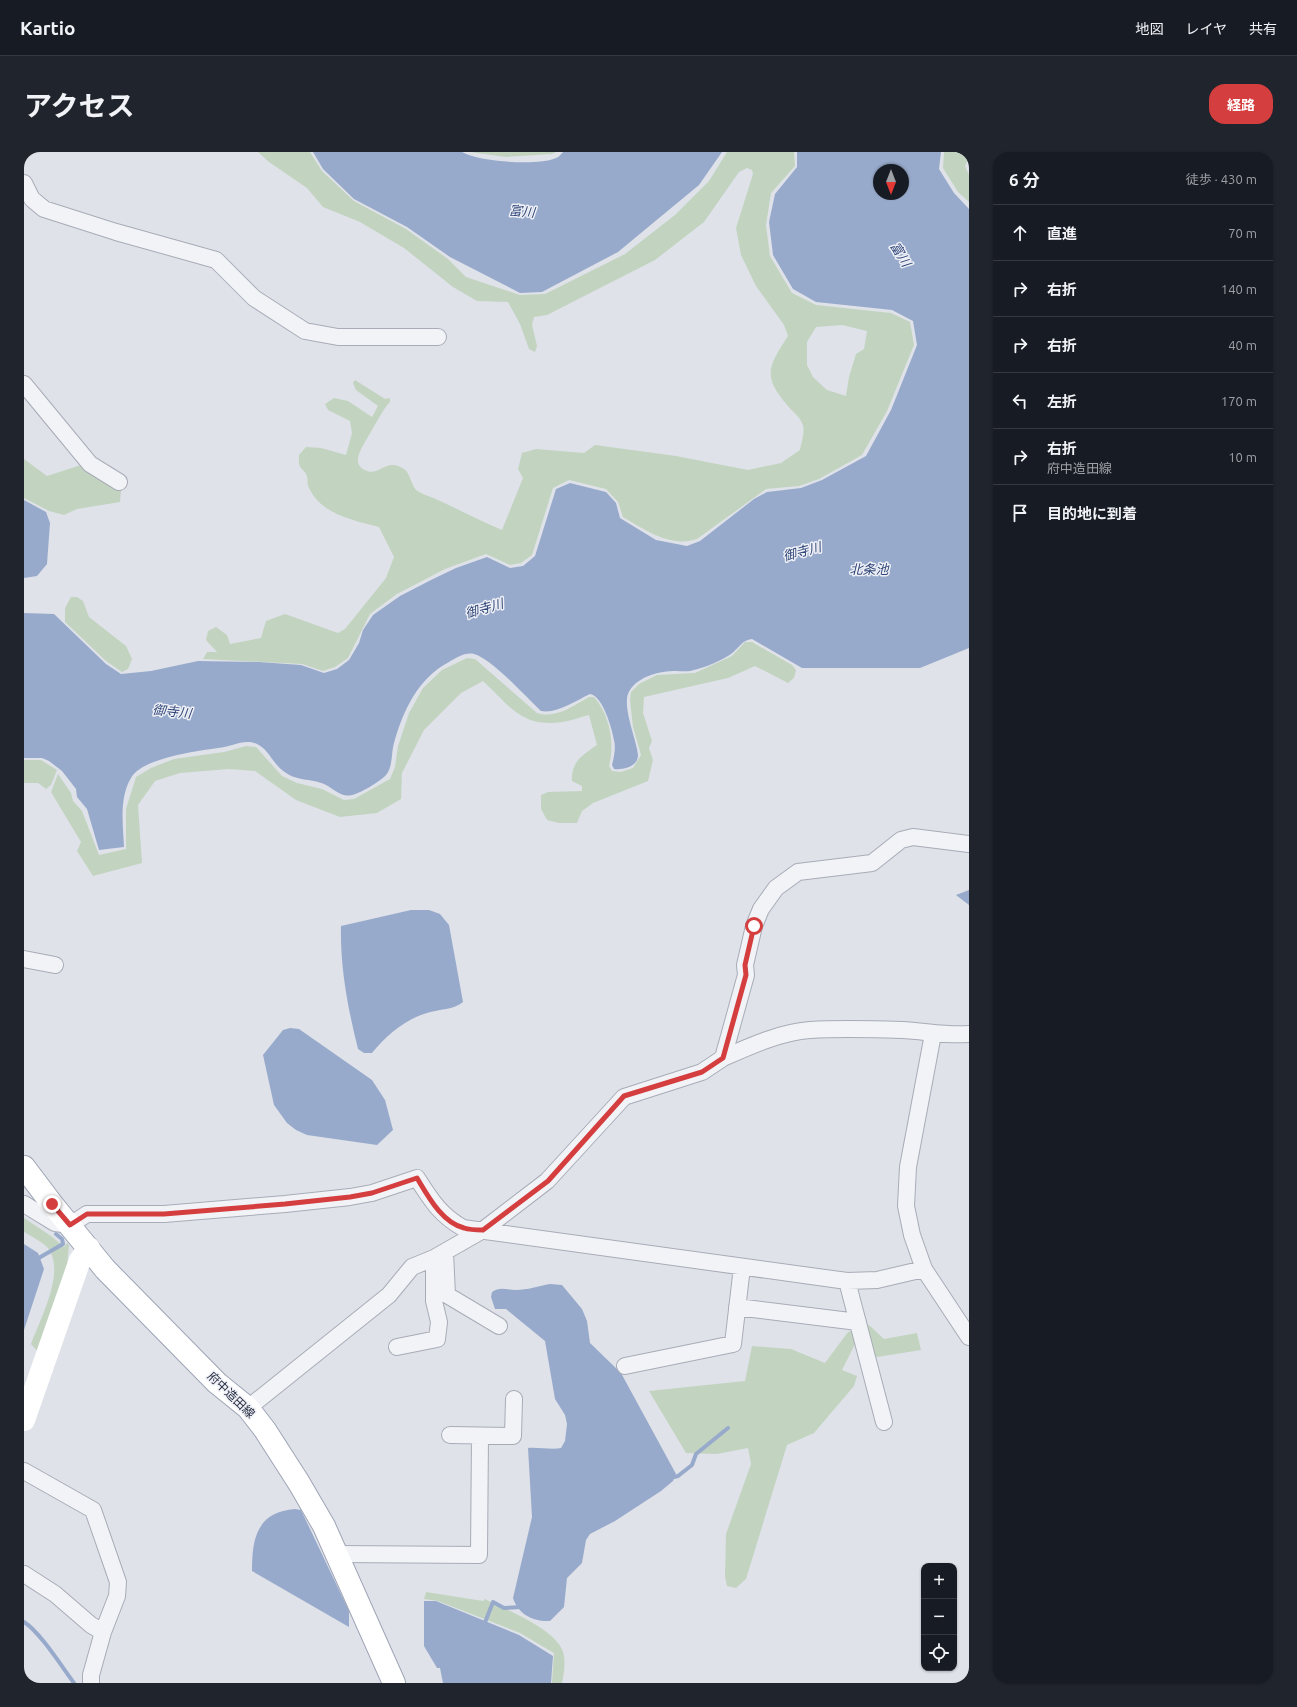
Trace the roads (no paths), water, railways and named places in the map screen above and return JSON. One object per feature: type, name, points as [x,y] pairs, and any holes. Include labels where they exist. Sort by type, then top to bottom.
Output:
[{"type":"main road","name":"府中造田線","points":[[24,1167],[106,1268],[218,1383],[248,1408],[265,1430],[299,1483],[324,1526],[394,1683]]},
{"type":"main road","points":[[24,1420],[80,1260],[89,1248]]},
{"type":"street","points":[[24,183],[32,199],[44,208],[116,232],[216,260],[254,298],[305,331],[338,337],[438,337]]},
{"type":"street","points":[[24,384],[90,464],[119,482]]},
{"type":"street","points":[[723,1058],[746,975],[745,965],[754,926],[761,909],[776,888],[798,872],[872,863],[901,840],[913,837],[969,844]]},
{"type":"street","points":[[24,959],[55,965]]},
{"type":"street","points":[[248,1408],[389,1294],[412,1267],[439,1255],[483,1230],[548,1181],[624,1096],[702,1072],[723,1058],[746,1048],[785,1035],[809,1030],[904,1030],[933,1034],[969,1034]]},
{"type":"street","points":[[933,1034],[908,1167],[906,1206],[912,1235],[924,1270],[969,1337]]},
{"type":"street","points":[[24,1204],[55,1224],[70,1225],[87,1214],[164,1214],[350,1197],[372,1193],[417,1178],[430,1200],[447,1219],[463,1228],[847,1281],[877,1280],[924,1270]]},
{"type":"street","points":[[439,1255],[447,1295],[499,1326]]},
{"type":"street","points":[[398,1348],[437,1339],[439,1322],[434,1301],[439,1255]]},
{"type":"street","points":[[625,1366],[733,1344],[742,1267]]},
{"type":"street","points":[[847,1281],[884,1422]]},
{"type":"street","points":[[737,1307],[858,1322]]},
{"type":"street","points":[[450,1434],[513,1436],[514,1399]]},
{"type":"street","points":[[337,1554],[479,1554],[480,1436]]},
{"type":"street","points":[[24,1471],[93,1510],[118,1582],[117,1596],[103,1632],[91,1675],[91,1683]]},
{"type":"street","points":[[24,1574],[55,1594],[91,1625],[103,1632]]},
{"type":"water","name":"富川","points":[[313,152],[462,152],[481,158],[494,160],[509,162],[536,162],[557,158],[563,152],[722,152],[699,185],[618,252],[542,292],[520,293],[450,257],[407,227],[354,199],[323,169]]},
{"type":"water","name":"北条池","points":[[797,152],[941,152],[939,169],[954,193],[969,209],[969,648],[920,668],[802,668],[752,639],[749,640],[743,643],[727,657],[699,669],[657,673],[644,678],[634,685],[627,696],[627,704],[638,755],[636,762],[633,765],[618,769],[614,769],[612,765],[615,746],[609,721],[603,707],[595,696],[590,694],[560,709],[553,711],[541,711],[509,679],[490,663],[474,654],[464,655],[438,669],[420,686],[413,696],[402,719],[394,743],[391,764],[388,772],[380,781],[365,790],[348,796],[319,782],[298,778],[287,774],[261,746],[252,742],[243,742],[197,751],[146,765],[137,771],[127,786],[123,803],[124,847],[99,850],[87,809],[77,797],[76,789],[62,771],[49,761],[42,758],[24,758],[24,613],[54,614],[106,664],[121,674],[151,671],[198,661],[259,662],[301,665],[324,673],[337,669],[349,660],[359,643],[363,630],[373,615],[400,596],[456,568],[487,557],[510,568],[523,566],[535,556],[556,489],[570,483],[606,492],[616,503],[620,518],[656,540],[687,546],[700,541],[754,499],[767,492],[801,488],[822,480],[866,456],[891,410],[917,345],[913,321],[892,310],[816,302],[793,289],[773,255],[769,222],[775,194],[797,167]]},
{"type":"water","points":[[24,500],[46,512],[50,523],[47,564],[37,576],[24,578]]},
{"type":"water","points":[[969,890],[969,905],[956,895]]},
{"type":"water","points":[[411,910],[429,910],[440,914],[449,925],[463,1002],[455,1007],[427,1013],[411,1019],[383,1040],[372,1053],[364,1053],[358,1049],[348,1003],[343,972],[341,926]]},
{"type":"water","points":[[290,1028],[299,1029],[372,1080],[385,1100],[393,1130],[377,1145],[307,1135],[296,1130],[287,1123],[274,1105],[263,1055],[283,1030]]},
{"type":"water","points":[[24,1244],[38,1253],[44,1269],[24,1330]]},
{"type":"water","points":[[550,1284],[562,1285],[582,1309],[587,1321],[590,1343],[621,1373],[676,1474],[673,1481],[661,1491],[615,1521],[590,1534],[586,1540],[582,1563],[567,1578],[564,1607],[550,1621],[544,1621],[532,1618],[522,1613],[515,1604],[513,1598],[532,1517],[528,1448],[561,1448],[565,1441],[567,1424],[565,1415],[555,1399],[545,1341],[506,1309],[495,1309],[491,1297],[492,1292],[498,1289],[520,1290]]},
{"type":"water","points":[[295,1509],[301,1510],[349,1611],[349,1627],[252,1571],[253,1548],[259,1529],[272,1515],[282,1511]]},
{"type":"water","points":[[424,1601],[436,1601],[519,1635],[553,1656],[551,1683],[443,1683],[440,1668],[437,1668],[424,1646]]},
{"type":"waterway","points":[[37,1259],[63,1244],[62,1239],[56,1234]]},
{"type":"waterway","points":[[670,1478],[678,1476],[692,1465],[696,1454],[728,1428]]},
{"type":"waterway","points":[[484,1625],[493,1602],[504,1608],[521,1607]]},
{"type":"waterway","points":[[24,1622],[44,1641],[74,1683]]},
{"type":"water label","name":"御寺川","points":[[802,551]]},
{"type":"water label","name":"御寺川","points":[[484,608]]},
{"type":"water label","name":"御寺川","points":[[172,711]]}]
